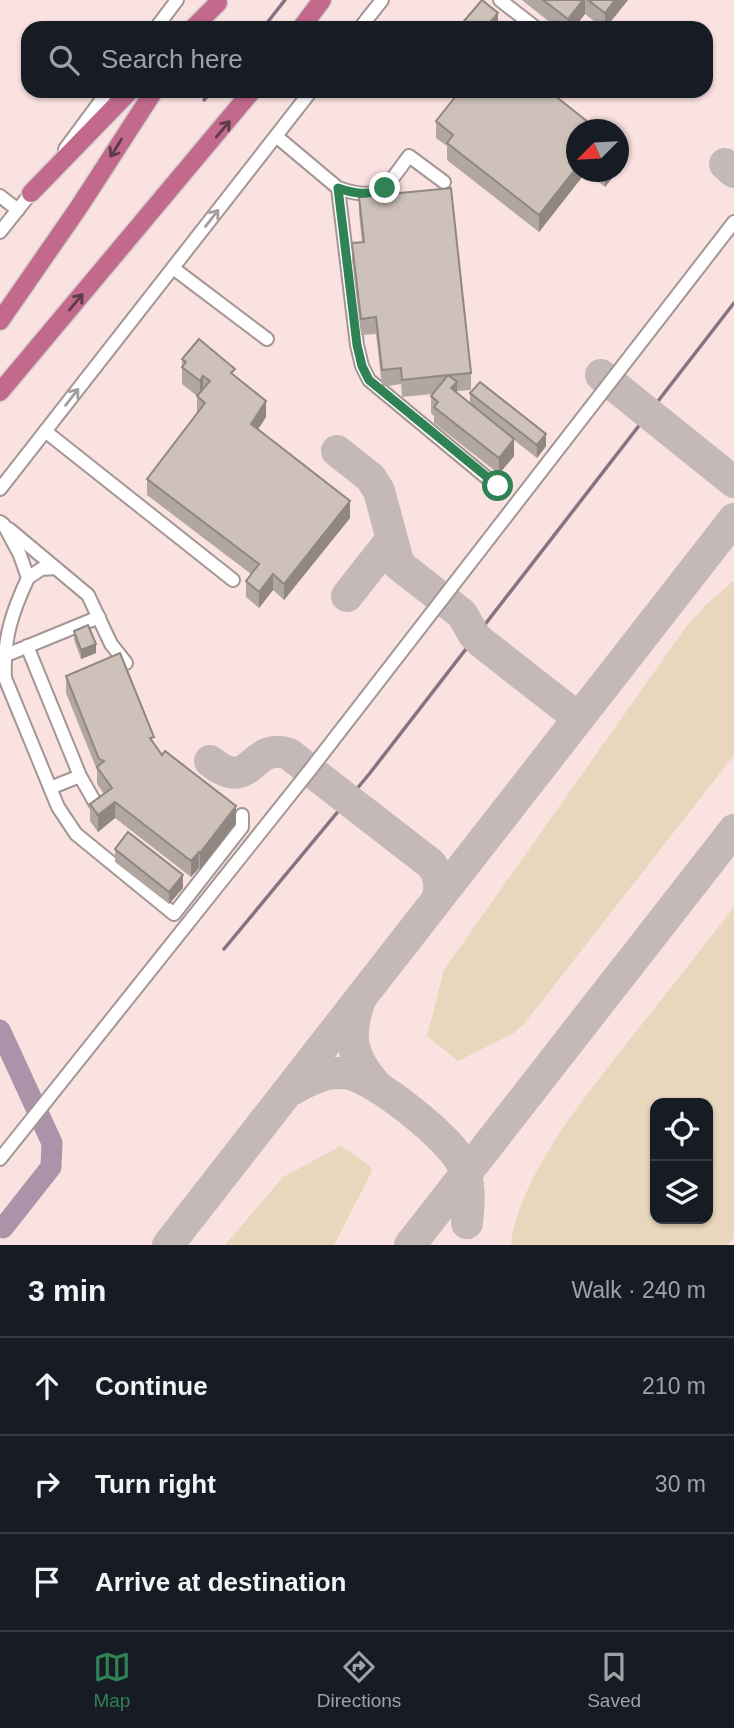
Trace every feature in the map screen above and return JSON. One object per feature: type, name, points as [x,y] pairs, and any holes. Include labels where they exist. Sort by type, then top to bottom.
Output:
[{"type":"highway","points":[[306,21],[322,0]]},
{"type":"highway","points":[[199,21],[219,1]]},
{"type":"highway","points":[[205,21],[219,1]]},
{"type":"highway","points":[[31,193],[123,98]]},
{"type":"highway","points":[[0,321],[79,207],[149,98]]},
{"type":"highway","points":[[0,392],[246,98]]},
{"type":"street","points":[[161,21],[177,0]]},
{"type":"street","points":[[366,21],[382,0]]},
{"type":"street","points":[[500,0],[528,21]]},
{"type":"street","points":[[0,232],[103,98]]},
{"type":"street","points":[[0,489],[306,98]]},
{"type":"street","points":[[276,136],[338,188],[355,194],[373,194],[385,188],[410,156],[444,181]]},
{"type":"street","points":[[338,188],[357,345],[369,380],[498,486]]},
{"type":"street","points":[[0,196],[18,210]]},
{"type":"street","points":[[0,1159],[318,760],[734,222]]},
{"type":"street","points":[[173,268],[267,339]]},
{"type":"street","points":[[45,431],[233,580]]},
{"type":"street","points":[[2,523],[88,594],[111,644],[126,663]]},
{"type":"street","points":[[2,523],[20,555],[28,578]]},
{"type":"street","points":[[56,568],[41,569],[28,578],[12,612],[4,656],[5,677],[58,807],[76,834],[174,914],[242,827],[242,815]]},
{"type":"street","points":[[4,656],[99,617]]},
{"type":"street","points":[[27,646],[80,776],[97,806]]},
{"type":"street","points":[[50,788],[80,776]]},
{"type":"shaded area","points":[[0,0],[734,0],[734,1245],[0,1245]]},
{"type":"shaded area","points":[[734,580],[734,755],[524,1024],[514,1033],[458,1061],[427,1036],[444,970],[686,627]]},
{"type":"shaded area","points":[[734,907],[734,1238],[728,1245],[511,1245],[517,1218],[542,1163],[595,1084]]},
{"type":"shaded area","points":[[341,1146],[370,1166],[372,1171],[334,1245],[225,1245],[283,1177]]},
{"type":"building","points":[[482,0],[498,13],[491,21],[464,21]]},
{"type":"building","points":[[543,0],[583,0],[568,19]]},
{"type":"building","points":[[588,0],[615,0],[605,13]]},
{"type":"building","points":[[454,98],[558,98],[584,119],[566,119],[566,181],[539,215],[447,143],[453,135],[436,121]]},
{"type":"building","points":[[451,188],[471,373],[402,380],[401,368],[382,370],[376,317],[361,319],[352,243],[364,242],[359,197]]},
{"type":"building","points":[[199,339],[235,369],[231,373],[266,401],[251,424],[350,501],[284,584],[273,574],[259,592],[246,581],[259,564],[147,479],[205,403],[197,396],[210,381],[203,376],[200,381],[182,367],[186,362],[182,359]]},
{"type":"building","points":[[448,375],[457,382],[451,388],[514,439],[499,458],[434,407],[438,402],[431,396]]},
{"type":"building","points":[[480,382],[546,434],[537,445],[470,393]]},
{"type":"building","points":[[88,625],[96,644],[81,650],[74,631]]},
{"type":"building","points":[[120,653],[154,737],[150,738],[162,755],[165,751],[236,806],[191,861],[115,802],[98,815],[90,804],[112,788],[97,767],[104,761],[99,759],[66,676]]},
{"type":"building","points":[[128,832],[183,875],[169,892],[115,849]]},
{"type":"waterway","points":[[268,21],[285,0]]},
{"type":"waterway","points":[[224,949],[370,773],[734,303]]},
{"type":"waterway","points":[[0,1030],[52,1143],[51,1167],[3,1228]]},
{"type":"taxiway","points":[[725,164],[734,172]]},
{"type":"taxiway","points":[[601,375],[734,482]]},
{"type":"taxiway","points":[[337,451],[371,478],[379,491],[399,565],[462,614],[481,642],[568,710],[573,719],[571,728]]},
{"type":"taxiway","points":[[168,1245],[734,519]]},
{"type":"taxiway","points":[[347,596],[391,540]]},
{"type":"taxiway","points":[[210,761],[235,773],[244,770],[266,754],[289,754],[431,864],[439,881],[437,900]]},
{"type":"taxiway","points":[[410,1245],[734,830]]},
{"type":"taxiway","points":[[359,1003],[353,1026],[354,1047],[362,1066],[376,1085]]},
{"type":"taxiway","points":[[293,1089],[326,1074],[341,1073],[361,1078],[394,1098],[444,1140],[462,1164],[468,1186],[467,1223]]},
{"type":"route","points":[[385,188],[373,194],[355,194],[338,188],[357,345],[362,366],[369,380],[498,486]]}]
